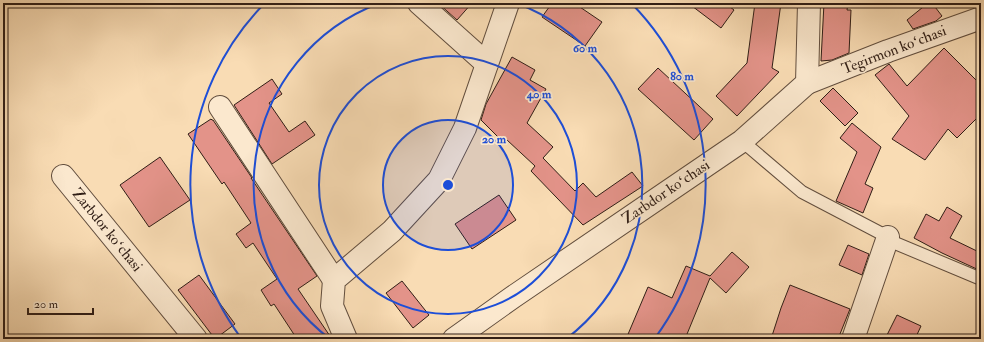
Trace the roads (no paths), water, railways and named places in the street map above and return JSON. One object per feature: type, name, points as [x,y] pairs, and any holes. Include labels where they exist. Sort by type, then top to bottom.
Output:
[{"type":"street","points":[[419,3],[487,64]]},
{"type":"street","points":[[334,280],[392,231],[439,180],[465,128],[508,3]]},
{"type":"street","points":[[807,83],[809,3]]},
{"type":"street","name":"Tegirmon koʻchasi","points":[[807,83],[888,51],[981,18]]},
{"type":"street","name":"Zarbdor koʻchasi","points":[[454,339],[513,296],[742,141],[807,83]]},
{"type":"street","points":[[220,107],[334,280],[332,306],[346,339]]},
{"type":"street","name":"Zarbdor koʻchasi","points":[[63,176],[196,339]]},
{"type":"street","points":[[853,339],[888,237]]},
{"type":"lane","points":[[742,141],[802,192],[888,237],[895,243],[981,279]]}]
